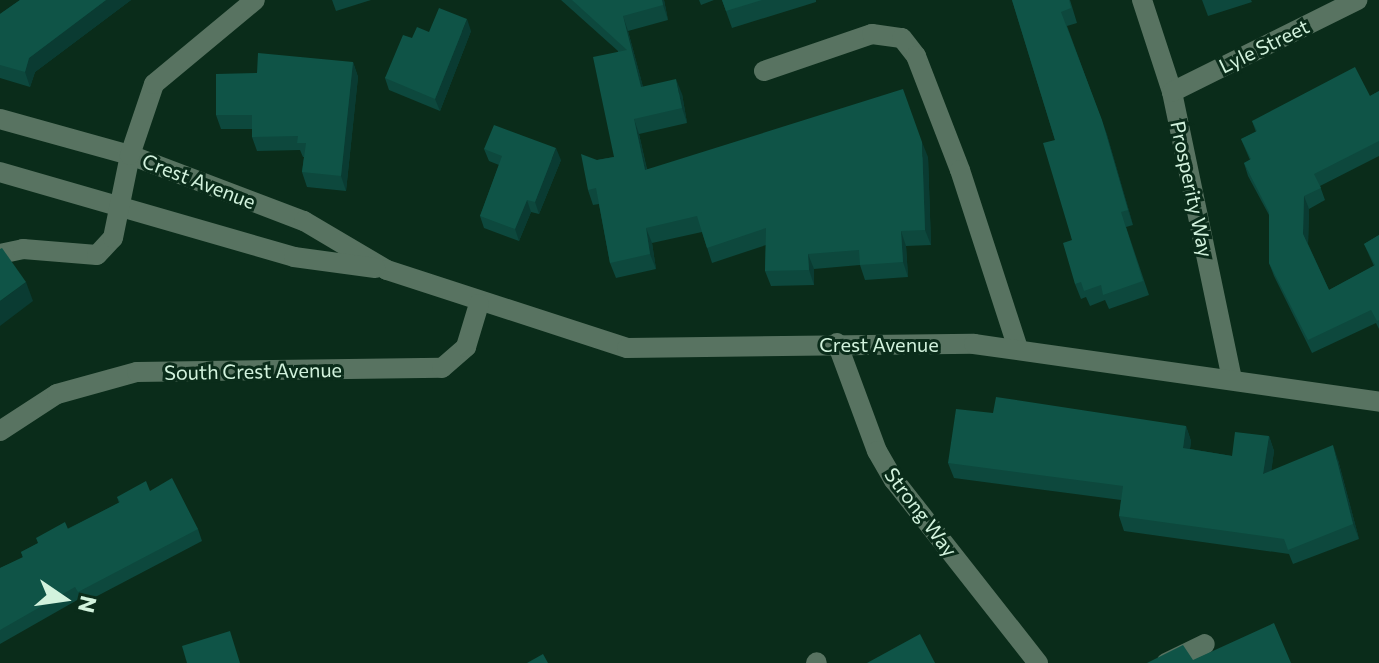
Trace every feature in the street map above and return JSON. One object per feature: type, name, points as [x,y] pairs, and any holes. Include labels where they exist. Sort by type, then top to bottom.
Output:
[{"type":"street","points":[[0,254],[23,249],[97,255],[113,238],[130,155],[154,84],[255,0]]},
{"type":"street","name":"Prosperity Way","points":[[1142,0],[1172,92],[1232,380]]},
{"type":"street","name":"Lyle Street","points":[[1172,92],[1357,0]]},
{"type":"street","points":[[764,71],[872,34],[902,38],[916,56],[960,170],[1018,349]]},
{"type":"street","name":"Crest Avenue","points":[[0,119],[130,155],[304,221],[387,270],[479,304],[627,348],[704,350],[837,343],[974,344],[1379,402]]},
{"type":"street","name":"Crest Avenue","points":[[0,172],[294,257],[387,270]]},
{"type":"street","name":"South Crest Avenue","points":[[0,431],[57,394],[137,372],[442,368],[466,347],[479,304]]},
{"type":"street","name":"Strong Way","points":[[837,343],[877,451],[894,480],[1038,663]]},
{"type":"street","points":[[1166,663],[1205,644]]},
{"type":"building","points":[[20,0],[106,0],[29,58],[25,72],[0,65],[0,14]]},
{"type":"building","points":[[572,0],[662,0],[663,5],[623,16],[641,87],[676,79],[682,108],[634,119],[645,170],[903,89],[922,142],[925,230],[901,231],[903,262],[860,265],[859,250],[808,254],[809,270],[765,271],[766,228],[707,248],[697,216],[646,228],[650,254],[610,263],[596,188],[588,190],[581,154],[597,160],[614,157],[593,57],[627,50]]},
{"type":"building","points":[[722,0],[762,0],[726,11]]},
{"type":"building","points":[[1012,0],[1069,0],[1071,8],[1061,12],[1102,120],[1128,210],[1121,212],[1143,281],[1103,295],[1101,285],[1084,291],[1081,282],[1075,284],[1063,243],[1072,240],[1043,143],[1055,140]]},
{"type":"building","points":[[439,8],[467,19],[435,99],[385,78],[403,35],[412,38],[417,27],[429,32]]},
{"type":"building","points":[[258,53],[353,62],[341,176],[302,172],[306,143],[297,143],[298,136],[252,137],[252,115],[216,115],[216,74],[257,73]]},
{"type":"building","points":[[1355,67],[1370,96],[1379,91],[1379,141],[1314,174],[1321,188],[1304,196],[1303,234],[1329,290],[1375,265],[1364,244],[1379,235],[1379,320],[1371,310],[1308,340],[1269,263],[1269,212],[1244,163],[1251,159],[1241,139],[1257,131],[1252,121]]},
{"type":"building","points":[[494,125],[556,148],[535,202],[527,200],[515,229],[480,216],[502,156],[484,149]]},
{"type":"building","points":[[0,249],[26,282],[0,301]]},
{"type":"building","points":[[996,397],[1186,426],[1183,448],[1232,456],[1235,432],[1269,436],[1263,474],[1333,445],[1353,524],[1288,550],[1284,539],[1119,516],[1123,486],[948,463],[956,409],[993,413]]},
{"type":"building","points":[[172,478],[198,529],[78,592],[75,587],[0,630],[0,568],[23,557],[21,552],[38,543],[36,538],[65,522],[68,529],[120,502],[117,497],[146,481],[150,491]]},
{"type":"building","points":[[1274,623],[1291,663],[1147,663],[1183,645],[1193,660]]},
{"type":"building","points":[[230,631],[240,663],[187,663],[182,646]]},
{"type":"building","points":[[920,634],[935,663],[867,663]]},
{"type":"building","points":[[543,654],[548,663],[527,663]]}]
